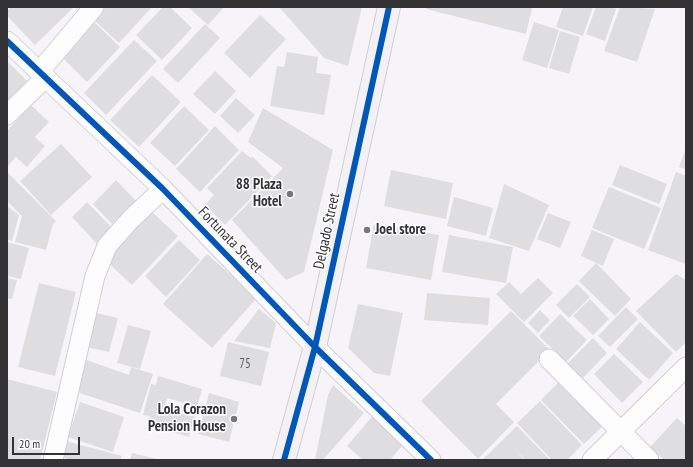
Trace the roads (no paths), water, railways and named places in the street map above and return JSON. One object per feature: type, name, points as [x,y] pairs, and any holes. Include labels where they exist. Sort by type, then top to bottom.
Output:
[{"type":"street","points":[[7,115],[43,74],[94,7]]},
{"type":"street","name":"Delgado Street","points":[[284,460],[315,347],[389,7]]},
{"type":"street","name":"Fortunata Street","points":[[7,42],[43,74],[163,189],[315,347],[432,460]]},
{"type":"street","points":[[53,460],[95,276],[107,246],[131,219],[163,189]]},
{"type":"street","points":[[549,359],[649,460]]},
{"type":"street","points":[[592,460],[686,367]]},
{"type":"place","name":"88 Plaza Hotel","points":[[290,194]]},
{"type":"place","name":"Joel store","points":[[367,230]]},
{"type":"place","name":"Lola Corazon Pension House","points":[[234,419]]}]
